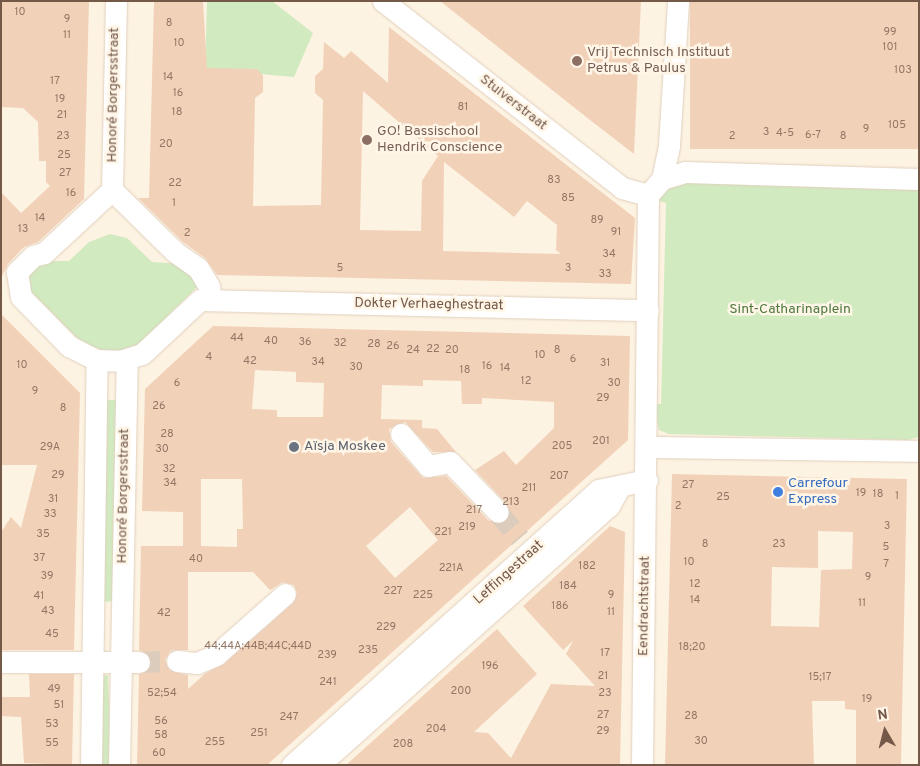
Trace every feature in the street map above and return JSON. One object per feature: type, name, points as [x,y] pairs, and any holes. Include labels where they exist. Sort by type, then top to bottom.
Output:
[{"type":"street","name":"Honoré Borgersstraat","points":[[112,190],[116,1]]},
{"type":"street","name":"Stuiverstraat","points":[[383,1],[622,188],[648,195]]},
{"type":"street","points":[[678,1],[669,145],[662,179],[648,195],[648,447],[919,451]]},
{"type":"street","points":[[662,179],[686,172],[919,179]]},
{"type":"street","points":[[112,190],[184,258],[198,268],[210,286],[211,300],[200,300],[142,354],[127,360],[97,360],[69,346],[11,296],[17,272],[33,256],[44,253],[112,190]]},
{"type":"street","name":"Dokter Verhaeghestraat","points":[[211,300],[648,310]]},
{"type":"street","name":"Honoré Borgersstraat","points":[[92,765],[97,360]]},
{"type":"street","name":"Honoré Borgersstraat","points":[[119,765],[130,662],[122,632],[127,360]]},
{"type":"street","points":[[400,434],[428,466],[450,462],[498,512]]},
{"type":"street","name":"Eendrachtstraat","points":[[642,765],[648,447]]},
{"type":"street","name":"Leffingestraat","points":[[319,765],[407,675],[526,546],[599,490],[647,480]]},
{"type":"street","name":"Leffingestraat","points":[[292,765],[407,675],[609,506],[620,486]]},
{"type":"street","points":[[177,661],[197,663],[216,655],[285,594]]},
{"type":"street","points":[[93,632],[122,632]]},
{"type":"street","points":[[1,662],[130,662]]},
{"type":"green space","points":[[207,1],[272,1],[313,33],[294,77],[205,69]]},
{"type":"green space","name":"Sint-Catharinaplein","points":[[680,182],[919,188],[919,437],[908,440],[669,434],[659,430],[654,404],[661,404],[666,203],[659,201],[665,188]]},
{"type":"green space","points":[[110,234],[127,238],[152,262],[184,264],[202,282],[133,350],[108,353],[81,342],[24,285],[25,276],[39,261],[69,261],[89,242]]},
{"type":"green space","points":[[106,400],[119,400],[112,601],[106,602],[103,600]]},
{"type":"green space","points":[[108,675],[111,765],[98,765],[102,676]]},
{"type":"building","points":[[1,1],[89,1],[84,199],[38,242],[24,247],[8,264],[1,278],[1,192],[21,213],[50,186],[46,182],[46,161],[39,161],[38,122],[23,108],[1,107]]},
{"type":"building","points":[[154,1],[203,1],[207,68],[257,69],[263,76],[263,92],[255,98],[253,206],[321,205],[323,100],[315,93],[315,76],[323,69],[324,42],[344,58],[351,51],[388,83],[389,27],[635,218],[631,284],[217,275],[205,258],[183,242],[138,198],[149,198]],"holes":[[[363,91],[438,156],[422,181],[421,231],[360,230]],[[444,162],[514,217],[527,201],[557,225],[556,250],[561,254],[443,251]]]},
{"type":"building","name":"Vrij Technisch Instituut Petrus & Paulus","points":[[440,1],[641,1],[634,154],[590,120]]},
{"type":"building","points":[[690,1],[919,1],[919,149],[690,149]]},
{"type":"building","points":[[1,314],[80,393],[74,650],[1,650],[1,532],[11,517],[21,528],[37,465],[1,465]]},
{"type":"building","points":[[213,326],[630,336],[628,440],[267,765],[137,765],[139,674],[146,673],[151,662],[150,655],[139,650],[141,546],[183,546],[183,512],[142,511],[145,389]],"holes":[[[255,370],[296,372],[296,382],[324,383],[323,417],[277,417],[277,410],[252,409]],[[423,380],[461,381],[462,404],[482,404],[482,398],[554,402],[554,428],[516,465],[504,451],[475,470],[507,504],[510,515],[506,521],[489,521],[446,476],[423,478],[391,442],[389,429],[405,422],[433,452],[456,452],[437,429],[422,428],[422,420],[381,419],[382,385],[423,386]],[[201,479],[242,479],[243,529],[237,529],[237,547],[201,546]],[[410,507],[438,540],[395,578],[366,546]],[[188,572],[253,572],[270,590],[283,582],[294,585],[297,592],[293,603],[224,664],[206,673],[188,689],[188,675],[170,671],[165,660],[171,650],[188,650]]]},
{"type":"building","points":[[672,474],[907,479],[901,765],[856,765],[856,710],[845,709],[845,701],[812,701],[814,765],[665,765]],"holes":[[[818,531],[853,532],[852,569],[821,570],[819,627],[771,626],[772,567],[818,568]]]},
{"type":"building","points":[[610,526],[625,532],[620,765],[346,765],[497,629],[537,674],[474,732],[488,733],[511,758],[551,684],[595,686],[566,654],[573,641],[563,650],[523,606]]},
{"type":"building","points":[[29,674],[74,674],[72,765],[24,763],[21,717],[1,716],[1,697],[30,697]]},
{"type":"tunnel","points":[[498,512],[520,538]]},
{"type":"tunnel","points":[[139,662],[177,661]]},
{"type":"place","name":"Vrij Technisch Instituut Petrus & Paulus","points":[[577,61]]},
{"type":"place","name":"GO! Bassischool Hendrik Conscience","points":[[367,140]]},
{"type":"place","name":"Aïsja Moskee","points":[[294,447]]},
{"type":"place","name":"Carrefour Express","points":[[778,492]]}]
